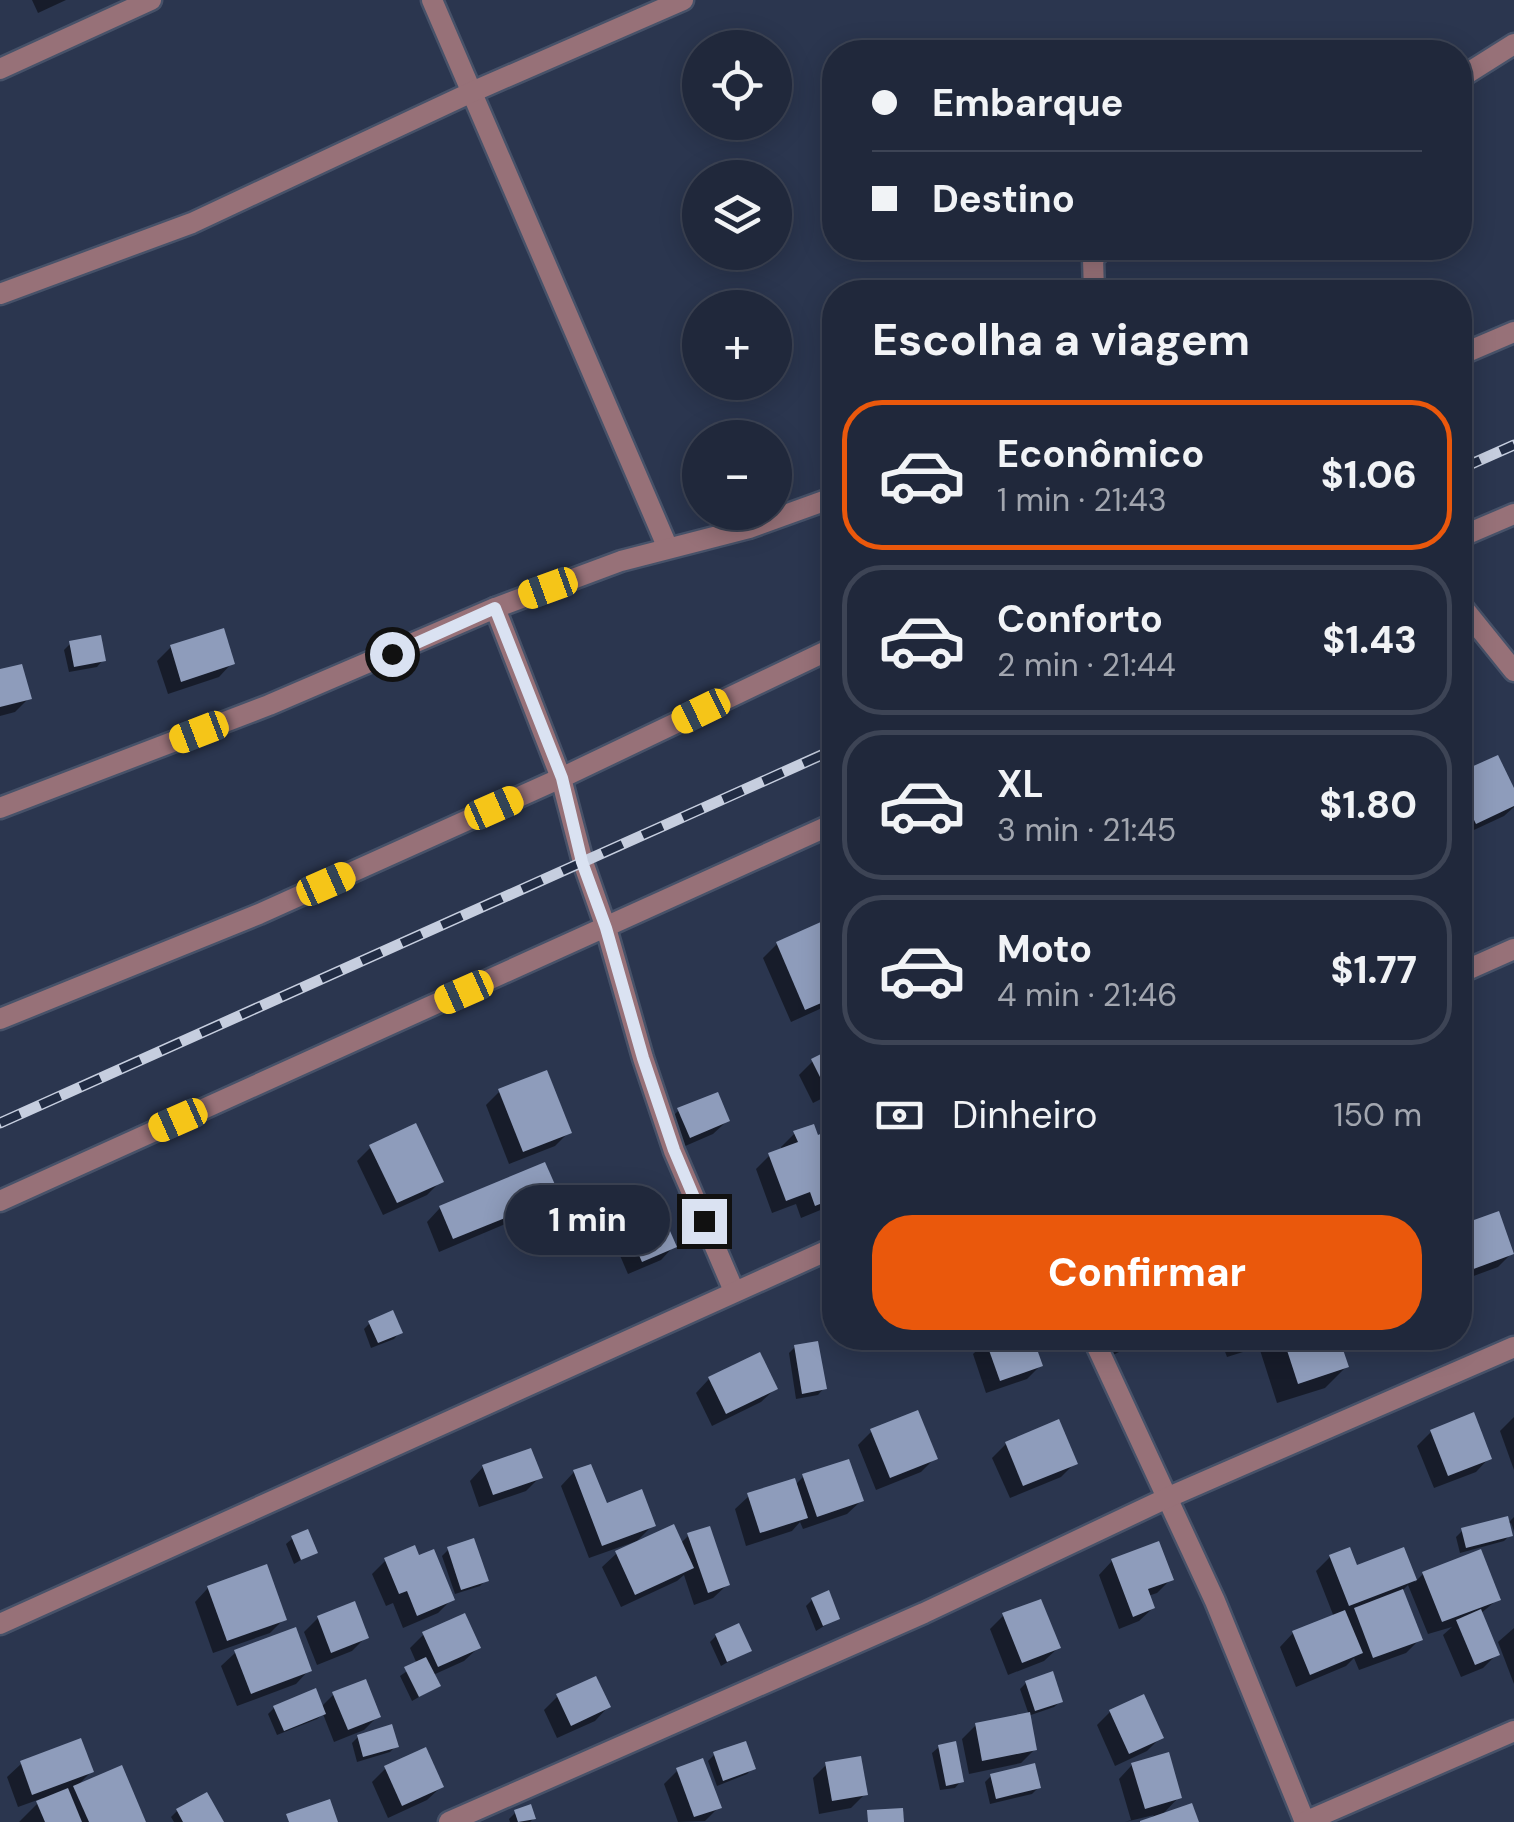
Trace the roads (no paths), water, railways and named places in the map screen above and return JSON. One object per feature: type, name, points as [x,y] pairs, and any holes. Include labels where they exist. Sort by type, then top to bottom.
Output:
[{"type":"street","points":[[0,69],[151,0]]},
{"type":"street","points":[[432,0],[668,546]]},
{"type":"street","points":[[0,294],[192,223],[472,92],[683,0]]},
{"type":"street","points":[[1472,70],[1514,44]]},
{"type":"street","points":[[1472,350],[1514,332]]},
{"type":"street","points":[[0,808],[269,705],[495,608],[668,546],[750,528],[822,502]]},
{"type":"street","points":[[1472,532],[1514,514]]},
{"type":"street","points":[[495,608],[562,778],[582,862],[674,1150],[734,1291]]},
{"type":"street","points":[[1472,619],[1514,671]]},
{"type":"street","points":[[0,1019],[259,914],[562,778],[822,653]]},
{"type":"street","points":[[0,1201],[822,829]]},
{"type":"street","points":[[1472,968],[1514,949]]},
{"type":"street","points":[[0,1624],[822,1253]]},
{"type":"street","points":[[449,1822],[924,1613],[1169,1497],[1514,1346]]},
{"type":"street","points":[[1099,1350],[1169,1497],[1305,1822],[1514,1731]]},
{"type":"railway","points":[[1472,464],[1514,445]]},
{"type":"railway","points":[[0,1123],[822,755]]}]
